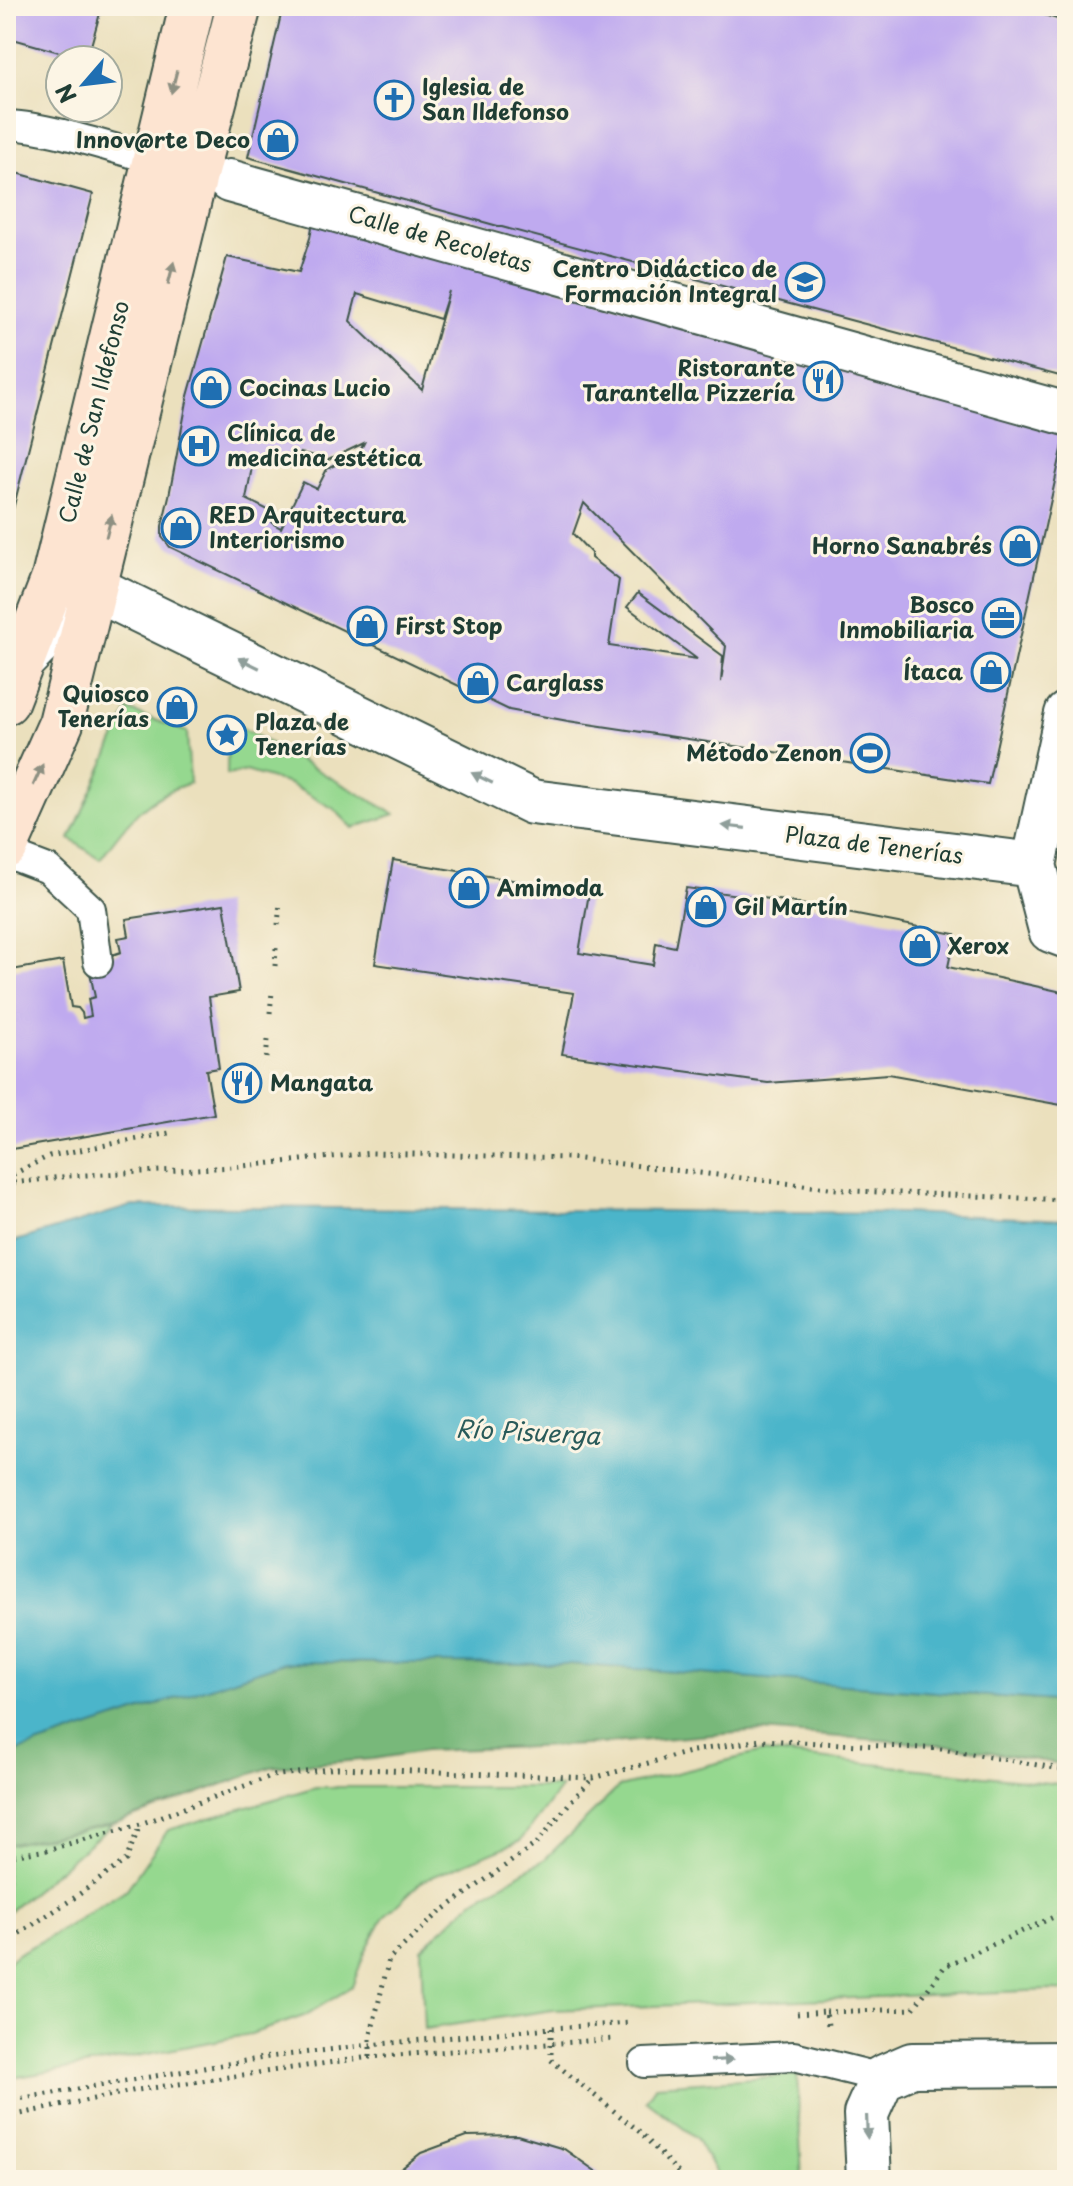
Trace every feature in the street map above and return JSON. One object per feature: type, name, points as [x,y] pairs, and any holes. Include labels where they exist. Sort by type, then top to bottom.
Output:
[{"type":"main road","name":"Calle de San Ildefonso","points":[[6,702],[54,578],[193,170],[192,6]]},
{"type":"main road","name":"Calle de San Ildefonso","points":[[6,846],[61,723],[193,170],[239,6]]},
{"type":"street","name":"Calle de Recoletas","points":[[193,170],[1067,414]]},
{"type":"street","name":"Calle de San Ildefonso","points":[[22,661],[94,588]]},
{"type":"street","name":"Plaza de Tenerías","points":[[94,588],[532,802],[1034,865]]},
{"type":"street","points":[[1067,714],[1034,865],[1051,930],[1067,936]]},
{"type":"street","points":[[869,2180],[866,2114],[882,2078],[912,2065],[1067,2064]]},
{"type":"lane","points":[[6,125],[52,132],[193,170]]},
{"type":"lane","points":[[6,853],[48,869],[91,909],[98,962]]},
{"type":"lane","points":[[644,2063],[794,2056],[882,2078]]},
{"type":"path","points":[[278,925],[280,902]]},
{"type":"path","points":[[275,966],[276,948]]},
{"type":"path","points":[[270,1013],[272,992]]},
{"type":"path","points":[[266,1058],[268,1040]]},
{"type":"path","points":[[6,1181],[49,1156],[169,1133]]},
{"type":"path","points":[[6,1181],[233,1167],[371,1153],[571,1158],[854,1191],[1067,1200]]},
{"type":"path","points":[[6,1857],[47,1850],[140,1824],[272,1776],[337,1768],[593,1778],[693,1751],[761,1740],[942,1749],[1067,1770]]},
{"type":"path","points":[[370,2057],[369,2045],[389,1959],[439,1913],[537,1843],[593,1778]]},
{"type":"path","points":[[6,1942],[126,1860],[140,1824]]},
{"type":"path","points":[[795,2014],[913,2009],[945,1966],[1067,1911]]},
{"type":"path","points":[[826,2012],[828,2030]]},
{"type":"path","points":[[6,2101],[269,2057],[551,2028],[642,2023]]},
{"type":"path","points":[[551,2028],[551,2060],[641,2133],[685,2180]]},
{"type":"path","points":[[6,2117],[137,2090],[370,2057],[627,2038]]},
{"type":"green space","points":[[128,710],[187,732],[190,783],[148,804],[128,823],[100,859],[70,839]]},
{"type":"green space","points":[[228,720],[395,814],[353,828],[334,809],[289,784],[246,771],[227,775]]},
{"type":"green space","points":[[285,1662],[570,1664],[1067,1702],[1067,1765],[946,1745],[761,1731],[586,1745],[424,1751],[373,1759],[271,1767],[113,1824],[6,1845],[6,1755]]},
{"type":"green space","points":[[762,1752],[1067,1785],[1067,1991],[553,2010],[424,2029],[421,1949],[473,1901],[545,1859],[619,1787]]},
{"type":"green space","points":[[316,1787],[561,1787],[520,1841],[422,1881],[383,1918],[365,1952],[352,1987],[304,2016],[251,2034],[6,2079],[6,1964],[17,1954],[127,1889],[168,1830]]},
{"type":"green space","points":[[113,1824],[6,1914],[6,1845]]},
{"type":"green space","points":[[797,2075],[802,2180],[720,2180],[696,2138],[646,2100],[656,2085]]},
{"type":"water","name":"Río Pisuerga","points":[[131,1206],[904,1213],[1067,1220],[1067,1702],[570,1664],[285,1662],[6,1755],[6,1244]]},
{"type":"building","points":[[6,6],[102,6],[91,44],[44,44],[44,48],[6,37]]},
{"type":"building","points":[[283,6],[1015,6],[1067,22],[1067,378],[248,157]]},
{"type":"building","points":[[6,170],[93,194],[7,533],[6,533]]},
{"type":"building","points":[[313,222],[1067,427],[988,784],[509,710],[170,547],[162,537],[162,526],[188,396],[227,257],[299,272]],"holes":[[[449,291],[422,390],[350,321],[357,294],[440,319]],[[364,443],[359,453],[327,469],[317,489],[303,482],[281,528],[272,523],[276,514],[246,499],[252,467],[245,465],[246,459],[291,467],[300,453],[315,456],[320,464]],[[584,503],[726,646],[721,682],[723,656],[638,593],[627,607],[697,659],[609,646],[619,580],[591,558],[591,553],[573,534]]]},
{"type":"building","points":[[393,860],[589,893],[579,953],[653,965],[656,943],[675,947],[686,888],[785,901],[955,934],[948,967],[1067,993],[1067,1106],[888,1074],[768,1083],[562,1054],[574,993],[375,964]]},
{"type":"building","points":[[224,904],[239,992],[209,997],[219,1068],[206,1070],[214,1114],[6,1150],[6,971],[63,961],[71,1007],[78,1008],[83,1018],[91,1016],[88,999],[95,997],[88,963],[121,952],[118,938],[129,936],[126,919]]},
{"type":"building","points":[[517,2135],[564,2149],[608,2180],[387,2180],[421,2153],[467,2136]]},
{"type":"place","name":"Iglesia de San Ildefonso","points":[[394,100]]},
{"type":"place","name":"Innov@rte Deco","points":[[278,140]]},
{"type":"place","name":"Centro Didáctico de Formación Integral","points":[[805,282]]},
{"type":"place","name":"Ristorante Tarantella Pizzería","points":[[823,381]]},
{"type":"place","name":"Cocinas Lucio","points":[[211,388]]},
{"type":"place","name":"Clínica de medicina estética","points":[[199,446]]},
{"type":"place","name":"RED Arquitectura Interiorismo","points":[[181,528]]},
{"type":"place","name":"Horno Sanabrés","points":[[1020,546]]},
{"type":"place","name":"Bosco Inmobiliaria","points":[[1002,618]]},
{"type":"place","name":"First Stop","points":[[367,626]]},
{"type":"place","name":"Ítaca","points":[[991,672]]},
{"type":"place","name":"Carglass","points":[[478,683]]},
{"type":"place","name":"Quiosco Tenerías","points":[[177,707]]},
{"type":"place","name":"Plaza de Tenerías","points":[[227,735]]},
{"type":"place","name":"Método Zenon","points":[[870,753]]},
{"type":"place","name":"Amimoda","points":[[469,888]]},
{"type":"place","name":"Gil Martín","points":[[706,907]]},
{"type":"place","name":"Xerox","points":[[920,946]]},
{"type":"place","name":"Mangata","points":[[242,1083]]}]
